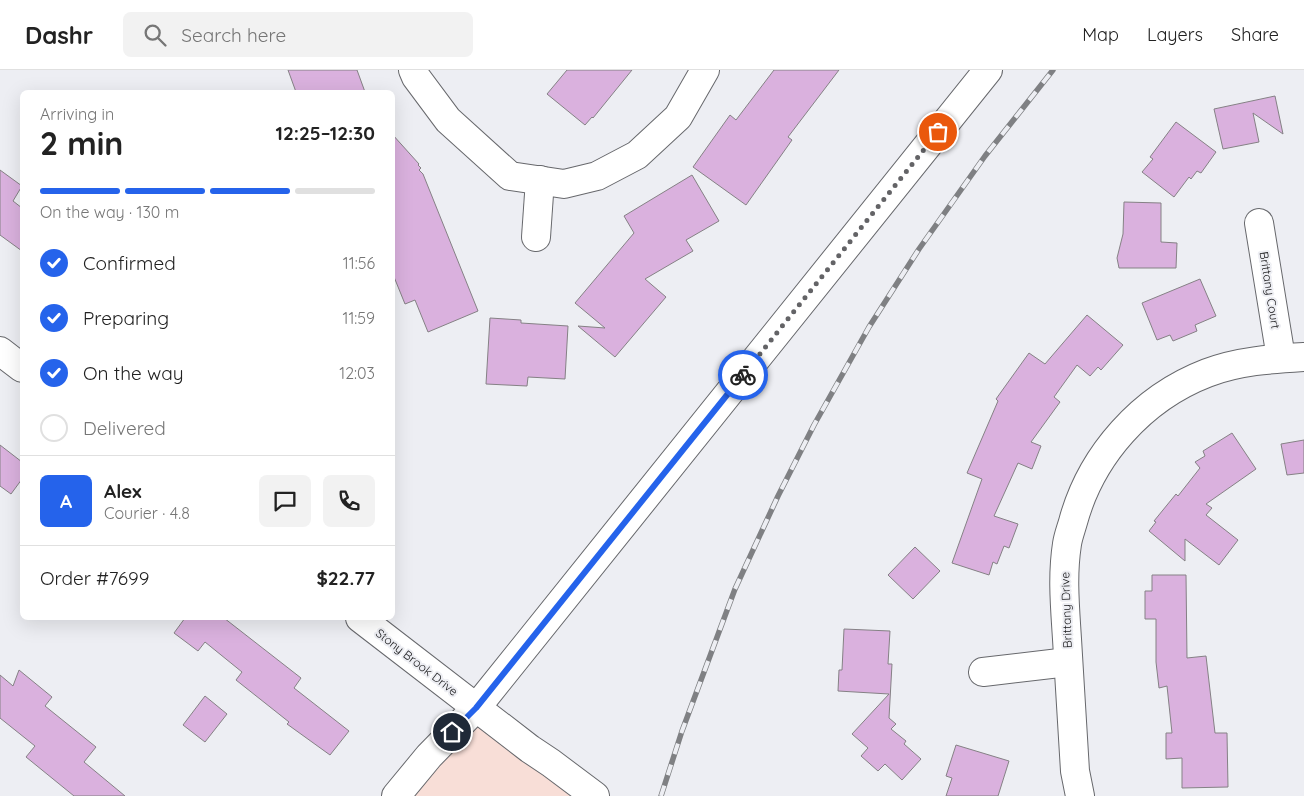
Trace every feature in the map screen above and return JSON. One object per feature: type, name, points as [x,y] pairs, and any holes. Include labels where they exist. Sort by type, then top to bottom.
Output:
[{"type":"street","points":[[413,70],[416,77],[448,120],[510,176],[564,184],[597,176],[637,155],[678,117],[705,70]]},
{"type":"street","points":[[396,796],[428,756],[476,708],[988,70]]},
{"type":"street","points":[[536,236],[540,180]]},
{"type":"street","name":"Brittany Court","points":[[1259,223],[1293,357]]},
{"type":"street","points":[[0,351],[20,366]]},
{"type":"street","name":"Brittany Drive","points":[[1080,796],[1075,771],[1064,581],[1067,544],[1078,503],[1095,468],[1119,434],[1148,407],[1175,388],[1207,373],[1243,362],[1293,357]]},
{"type":"street","name":"Stony Brook Drive","points":[[363,620],[530,749],[595,796]]},
{"type":"street","points":[[983,672],[1068,662]]},
{"type":"shaded area","points":[[476,708],[594,796],[396,796]]},
{"type":"building","points":[[288,70],[357,70],[364,90],[295,90]]},
{"type":"building","points":[[567,70],[632,70],[593,118],[585,125],[547,94]]},
{"type":"building","points":[[774,70],[839,70],[788,137],[792,140],[746,205],[693,167],[730,115],[736,120]]},
{"type":"building","points":[[1275,96],[1283,134],[1253,113],[1259,142],[1223,149],[1214,109]]},
{"type":"building","points":[[1176,122],[1216,152],[1201,173],[1197,171],[1191,179],[1189,177],[1174,197],[1142,172],[1153,159],[1150,157]]},
{"type":"building","points":[[395,137],[421,168],[419,170],[423,174],[478,311],[428,332],[415,300],[405,304],[395,279]]},
{"type":"building","points":[[0,170],[20,185],[20,189],[13,201],[20,206],[20,250],[0,235]]},
{"type":"building","points":[[692,175],[719,221],[686,240],[693,251],[645,279],[666,297],[615,357],[578,326],[605,328],[575,303],[634,233],[624,216]]},
{"type":"building","points":[[1124,202],[1161,203],[1161,242],[1177,243],[1176,268],[1119,268],[1117,258],[1123,234]]},
{"type":"building","points":[[1200,279],[1216,316],[1195,325],[1197,331],[1173,341],[1170,335],[1157,340],[1142,303]]},
{"type":"building","points":[[1087,315],[1123,345],[1101,370],[1098,367],[1090,376],[1077,365],[1054,397],[1060,402],[1031,442],[1041,446],[1032,469],[1018,463],[994,516],[1018,524],[1009,548],[1004,546],[997,564],[993,562],[989,575],[952,563],[982,479],[967,473],[998,401],[996,399],[1029,353],[1045,364]]},
{"type":"building","points":[[490,318],[521,320],[521,323],[568,326],[565,379],[528,377],[527,386],[486,384]]},
{"type":"building","points":[[1232,433],[1256,469],[1206,504],[1212,508],[1206,515],[1238,540],[1219,565],[1185,539],[1185,561],[1149,531],[1156,522],[1154,521],[1176,494],[1178,496],[1200,468],[1195,462],[1205,456],[1203,451]]},
{"type":"building","points":[[1304,440],[1304,473],[1287,475],[1281,444]]},
{"type":"building","points":[[0,445],[20,460],[20,482],[11,494],[0,486]]},
{"type":"building","points":[[915,547],[940,571],[913,599],[888,575]]},
{"type":"building","points":[[1152,575],[1186,575],[1187,658],[1206,656],[1215,733],[1227,733],[1228,787],[1182,788],[1182,758],[1166,759],[1166,733],[1172,733],[1167,686],[1159,688],[1156,662],[1156,619],[1145,619],[1145,591],[1152,591]]},
{"type":"building","points":[[184,620],[227,620],[301,678],[294,688],[349,731],[330,755],[287,724],[289,722],[236,680],[242,672],[205,642],[198,651],[174,633]]},
{"type":"building","points":[[844,629],[890,631],[888,664],[892,664],[889,718],[896,724],[891,729],[906,741],[904,744],[921,759],[902,780],[885,764],[878,771],[861,756],[868,748],[852,734],[889,694],[838,691],[839,670],[842,670]]},
{"type":"building","points":[[19,670],[52,697],[45,706],[96,747],[84,762],[125,796],[74,796],[26,757],[35,746],[0,718],[0,675],[13,686]]},
{"type":"building","points":[[205,696],[227,714],[205,742],[183,725]]},
{"type":"building","points":[[956,745],[1009,761],[998,796],[946,796],[952,778],[946,776]]},
{"type":"railway","points":[[661,796],[682,731],[735,589],[778,496],[814,425],[869,327],[919,249],[985,156],[1053,70]]},
{"type":"way so far","points":[[743,375],[938,132]]},
{"type":"route","points":[[452,732],[476,708],[743,375]]}]
